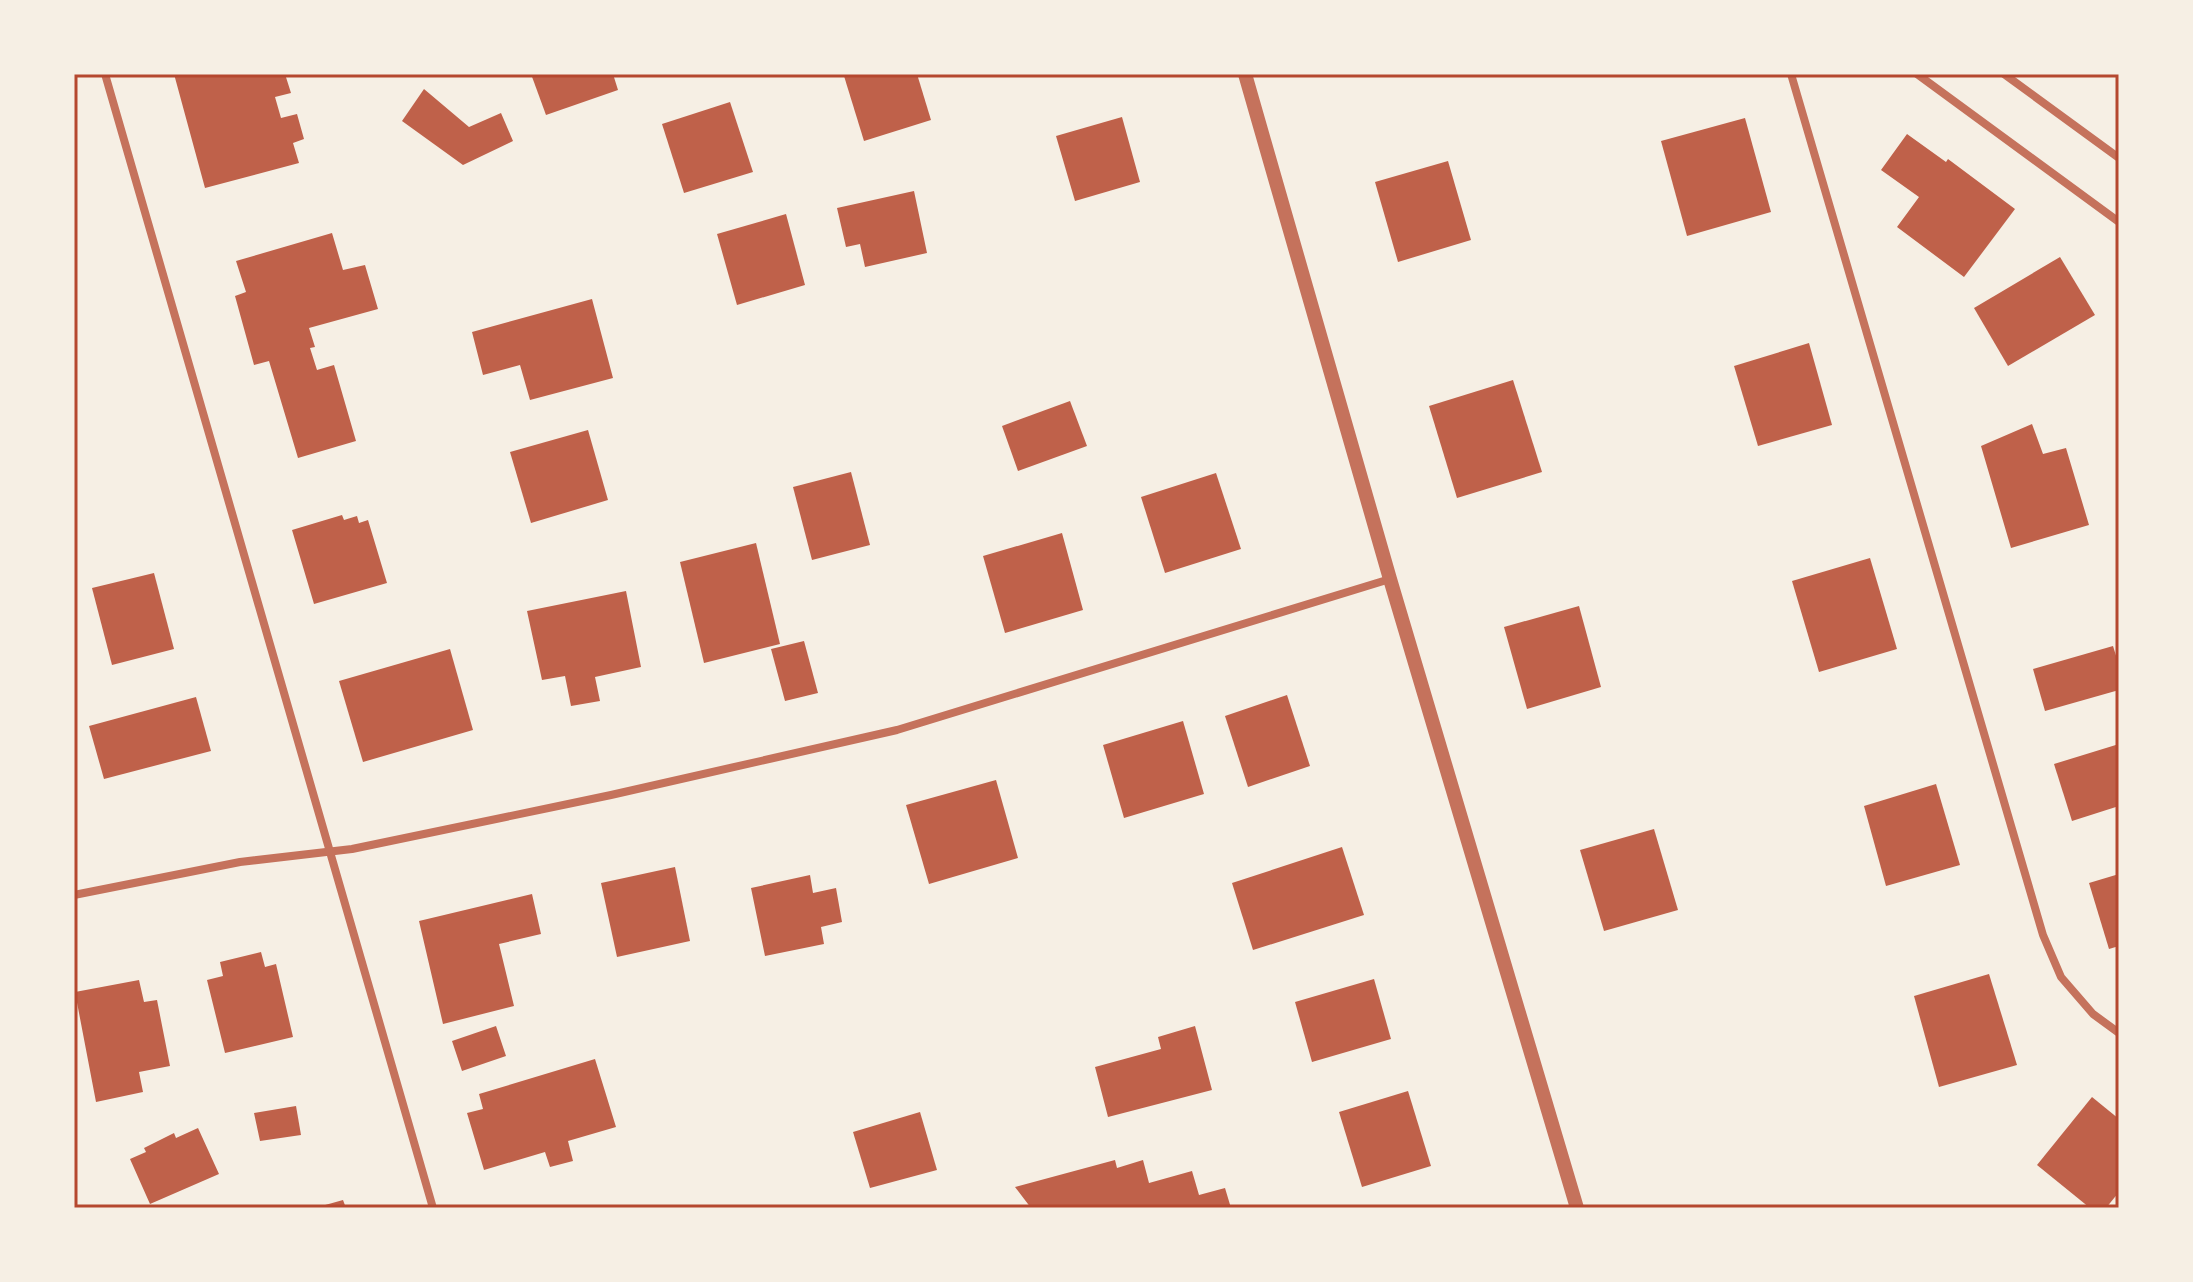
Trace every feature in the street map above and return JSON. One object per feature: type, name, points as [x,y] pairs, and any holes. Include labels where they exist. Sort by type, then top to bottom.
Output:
[{"type":"street","points":[[105,74],[433,1208]]},
{"type":"street","points":[[1245,74],[1390,579],[1577,1208]]},
{"type":"street","points":[[1791,74],[2043,935],[2061,977],[2093,1014],[2119,1033]]},
{"type":"street","points":[[1917,74],[2119,222]]},
{"type":"street","points":[[2004,74],[2119,158]]},
{"type":"street","points":[[74,895],[240,862],[330,853],[611,795],[897,730],[1390,579]]},
{"type":"building","points":[[174,74],[285,74],[291,93],[275,97],[281,118],[297,114],[304,139],[293,143],[299,163],[205,188]]},
{"type":"building","points":[[531,74],[613,74],[618,90],[546,115]]},
{"type":"building","points":[[917,74],[931,120],[864,141],[844,76]]},
{"type":"building","points":[[424,89],[469,127],[501,113],[513,141],[463,165],[402,121]]},
{"type":"building","points":[[730,102],[753,172],[684,193],[662,124]]},
{"type":"building","points":[[1122,117],[1140,182],[1075,201],[1056,136]]},
{"type":"building","points":[[1745,118],[1771,212],[1687,236],[1661,141]]},
{"type":"building","points":[[1907,134],[1946,162],[1948,159],[2015,209],[1964,277],[1897,227],[1919,197],[1881,170]]},
{"type":"building","points":[[1448,161],[1471,240],[1398,262],[1375,182]]},
{"type":"building","points":[[914,191],[927,253],[865,267],[860,244],[846,247],[837,208]]},
{"type":"building","points":[[786,214],[805,285],[737,305],[717,234]]},
{"type":"building","points":[[332,233],[343,270],[365,265],[378,309],[309,328],[315,347],[310,348],[317,370],[334,365],[356,441],[298,458],[269,361],[254,365],[235,296],[246,292],[236,261]]},
{"type":"building","points":[[2060,257],[2095,315],[2008,366],[1974,308]]},
{"type":"building","points":[[592,299],[613,378],[530,400],[520,365],[483,375],[472,332]]},
{"type":"building","points":[[1809,343],[1832,425],[1758,446],[1734,366]]},
{"type":"building","points":[[1513,380],[1542,472],[1457,498],[1429,406]]},
{"type":"building","points":[[1070,401],[1087,446],[1018,471],[1002,426]]},
{"type":"building","points":[[2032,424],[2043,454],[2066,448],[2089,525],[2011,548],[1981,446]]},
{"type":"building","points":[[588,430],[608,500],[531,523],[510,452]]},
{"type":"building","points":[[851,472],[870,545],[812,560],[793,487]]},
{"type":"building","points":[[1216,473],[1241,549],[1165,573],[1141,497]]},
{"type":"building","points":[[342,515],[344,520],[357,516],[359,523],[368,520],[387,583],[314,604],[292,530]]},
{"type":"building","points":[[1062,533],[1083,610],[1005,633],[983,556]]},
{"type":"building","points":[[756,543],[780,644],[704,663],[680,562]]},
{"type":"building","points":[[1870,558],[1897,649],[1819,672],[1792,581]]},
{"type":"building","points":[[154,573],[174,649],[112,665],[92,588]]},
{"type":"building","points":[[626,591],[641,667],[595,677],[600,701],[571,706],[565,676],[542,680],[527,611]]},
{"type":"building","points":[[1579,606],[1601,687],[1527,709],[1504,627]]},
{"type":"building","points":[[804,641],[818,693],[785,701],[771,649]]},
{"type":"building","points":[[2113,646],[2119,665],[2119,690],[2045,711],[2033,669]]},
{"type":"building","points":[[450,649],[473,730],[363,762],[339,681]]},
{"type":"building","points":[[1287,695],[1310,766],[1248,787],[1225,716]]},
{"type":"building","points":[[196,697],[211,751],[104,779],[89,726]]},
{"type":"building","points":[[1183,721],[1204,794],[1124,818],[1103,745]]},
{"type":"building","points":[[2119,744],[2119,806],[2072,821],[2054,764]]},
{"type":"building","points":[[996,780],[1018,858],[929,884],[906,805]]},
{"type":"building","points":[[1936,784],[1960,865],[1886,886],[1864,806]]},
{"type":"building","points":[[1654,829],[1678,910],[1604,931],[1580,850]]},
{"type":"building","points":[[1342,847],[1364,915],[1253,950],[1232,883]]},
{"type":"building","points":[[675,867],[690,941],[617,957],[601,883]]},
{"type":"building","points":[[2119,874],[2119,946],[2109,949],[2089,883]]},
{"type":"building","points":[[810,875],[813,893],[836,888],[842,922],[821,927],[824,944],[765,956],[751,888]]},
{"type":"building","points":[[532,894],[541,934],[499,944],[514,1006],[443,1024],[419,921]]},
{"type":"building","points":[[261,952],[265,967],[276,964],[293,1037],[225,1053],[207,980],[223,976],[220,962]]},
{"type":"building","points":[[1989,974],[2017,1065],[1939,1087],[1914,996]]},
{"type":"building","points":[[1374,979],[1391,1039],[1312,1062],[1295,1002]]},
{"type":"building","points":[[139,980],[144,1002],[157,1000],[170,1066],[139,1072],[143,1092],[96,1102],[75,992]]},
{"type":"building","points":[[496,1026],[506,1056],[462,1071],[452,1041]]},
{"type":"building","points":[[1195,1026],[1212,1090],[1108,1117],[1095,1067],[1161,1049],[1158,1037]]},
{"type":"building","points":[[595,1059],[616,1127],[568,1141],[573,1161],[550,1167],[545,1152],[484,1170],[467,1113],[483,1109],[479,1094]]},
{"type":"building","points":[[1408,1091],[1431,1166],[1362,1187],[1339,1112]]},
{"type":"building","points":[[2092,1097],[2119,1119],[2119,1192],[2106,1208],[2090,1208],[2037,1165]]},
{"type":"building","points":[[296,1106],[301,1135],[260,1141],[254,1113]]},
{"type":"building","points":[[920,1112],[937,1170],[870,1188],[853,1132]]},
{"type":"building","points":[[198,1128],[219,1174],[150,1204],[130,1159],[174,1133],[176,1138]]},
{"type":"building","points":[[1115,1160],[1117,1168],[1143,1160],[1149,1183],[1192,1171],[1199,1195],[1225,1188],[1231,1208],[1031,1208],[1015,1187]]},
{"type":"building","points":[[343,1200],[346,1208],[318,1207]]}]
